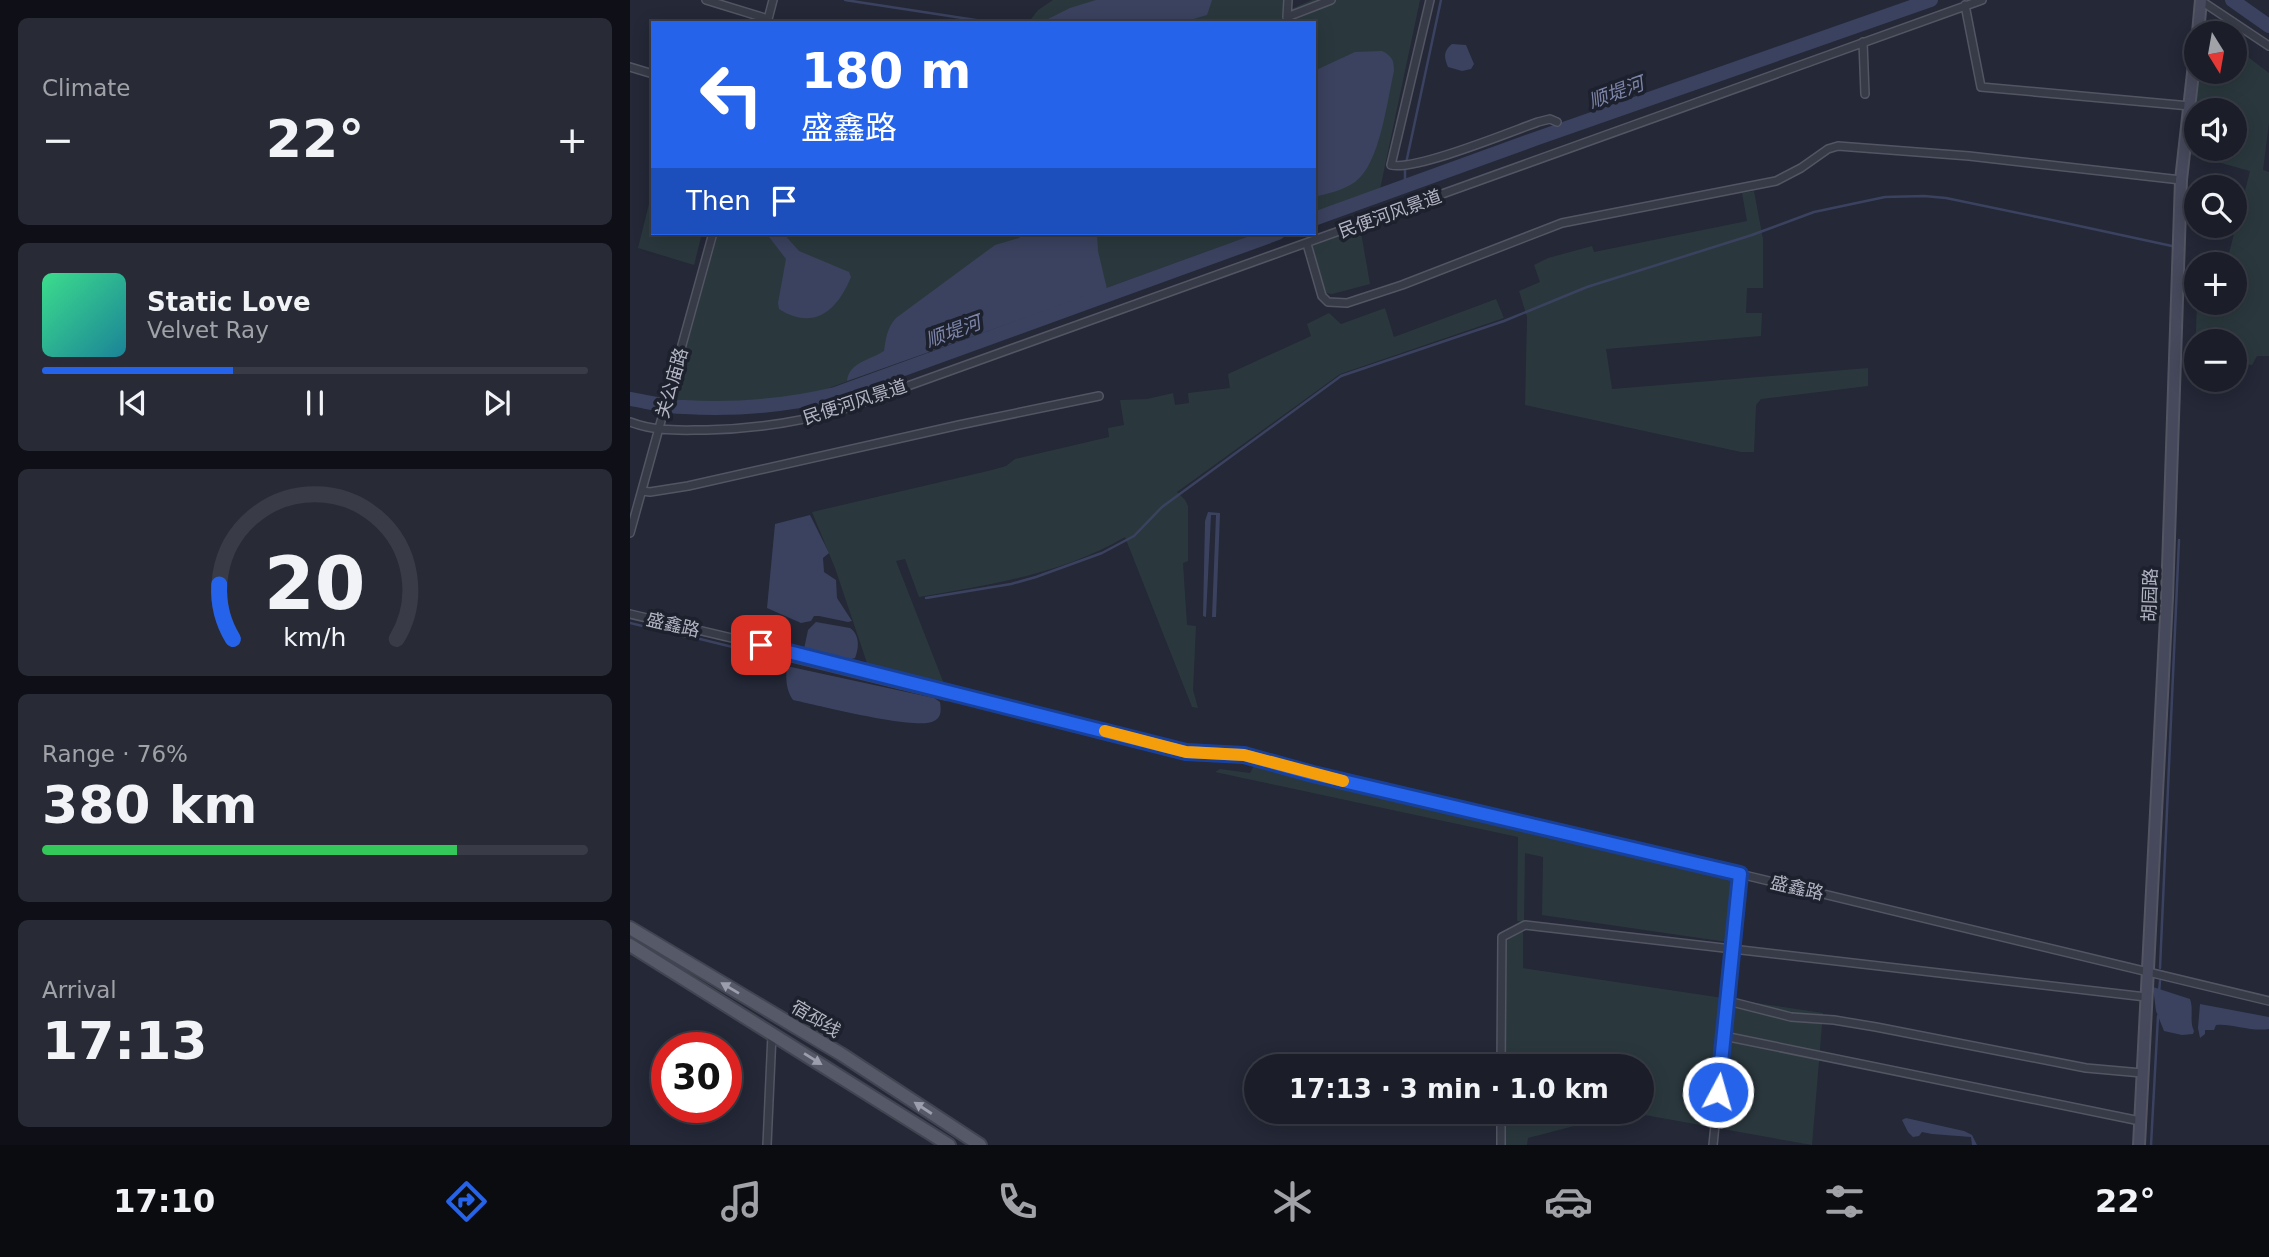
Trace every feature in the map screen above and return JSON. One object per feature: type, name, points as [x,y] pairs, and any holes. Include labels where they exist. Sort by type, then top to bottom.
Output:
[{"type":"main road","name":"宿邳线","points":[[630,928],[841,1054],[980,1145]]},
{"type":"main road","name":"宿邳线","points":[[630,945],[949,1145]]},
{"type":"street","points":[[706,0],[767,21],[773,0]]},
{"type":"street","points":[[1287,0],[1287,17],[1331,0]]},
{"type":"street","points":[[1430,0],[1391,165],[1418,164],[1538,122],[1550,119],[1557,122]]},
{"type":"street","name":"民便河风景道","points":[[630,422],[659,427],[747,428],[810,419],[841,410],[1982,0]]},
{"type":"street","points":[[2199,21],[2201,0],[2269,46]]},
{"type":"street","points":[[1965,5],[1981,87],[2184,105]]},
{"type":"street","points":[[1863,42],[1865,94]]},
{"type":"street","points":[[630,67],[651,73]]},
{"type":"street","points":[[1307,244],[1322,296],[1328,302],[1347,303],[1563,223],[1776,181],[1801,169],[1828,149],[1838,146],[1969,156],[2181,180]]},
{"type":"street","name":"胡园路","points":[[2139,1145],[2168,597],[2181,180],[2184,155]]},
{"type":"street","name":"关公庙路","points":[[630,533],[712,235]]},
{"type":"street","points":[[642,491],[688,486],[959,425],[1100,397]]},
{"type":"street","name":"盛鑫路","points":[[630,614],[1186,752],[1244,755],[1326,777],[2269,1002]]},
{"type":"street","points":[[1713,1145],[1740,874]]},
{"type":"street","points":[[1501,1054],[1502,937],[1525,925],[2146,998]]},
{"type":"street","points":[[1728,1001],[1791,1017],[1876,1027],[2086,1068],[2142,1073]]},
{"type":"street","points":[[767,1145],[772,1033]]},
{"type":"street","points":[[1724,1036],[2140,1121]]},
{"type":"street","points":[[1501,1124],[1501,1145]]},
{"type":"shaded area","points":[[1053,0],[1284,0],[1284,12],[1312,0],[1420,0],[1380,189],[1316,212],[1316,21],[1030,21],[1038,10]]},
{"type":"shaded area","points":[[2247,56],[2269,73],[2269,123],[2263,170],[2269,172],[2269,356],[2257,356],[2252,365],[2247,364],[2247,329],[2196,329],[2197,315],[2247,315],[2247,252],[2229,252],[2233,238],[2247,238],[2247,183],[2250,171],[2214,161],[2247,161],[2247,98],[2196,98],[2197,84],[2247,84]]},
{"type":"shaded area","points":[[1754,191],[1763,239],[1763,288],[1747,288],[1746,313],[1762,313],[1761,336],[1606,349],[1612,389],[1868,368],[1868,386],[1761,399],[1756,405],[1754,452],[1741,452],[1525,405],[1527,317],[1519,291],[1540,282],[1534,265],[1548,258],[1592,246],[1594,252],[1747,221],[1742,193]]},
{"type":"shaded area","points":[[651,196],[651,235],[702,235],[694,265],[638,248]]},
{"type":"shaded area","points":[[1360,227],[1370,284],[1332,294],[1325,293],[1310,245]]},
{"type":"shaded area","points":[[717,235],[1252,235],[815,393],[725,404],[672,399]]},
{"type":"shaded area","points":[[1496,299],[1504,318],[1340,374],[1177,492],[1188,506],[1188,561],[1183,563],[1187,625],[1196,626],[1193,690],[1198,708],[1192,707],[1125,537],[1101,550],[1051,569],[919,597],[905,559],[896,561],[946,689],[869,669],[835,568],[812,512],[992,470],[1006,466],[1015,459],[1109,437],[1108,428],[1124,425],[1120,400],[1147,399],[1173,393],[1175,405],[1189,403],[1188,393],[1230,388],[1228,374],[1311,336],[1307,324],[1329,313],[1341,324],[1385,308],[1394,337]]},
{"type":"shaded area","points":[[1255,764],[1733,878],[1727,942],[1542,915],[1543,857],[1525,853],[1524,922],[1517,921],[1518,837],[1215,772],[1220,769],[1250,773]]},
{"type":"shaded area","points":[[1523,929],[1523,968],[1823,1013],[1812,1145],[1654,1117],[1654,1054],[1506,1054],[1506,941]]},
{"type":"shaded area","points":[[1505,1124],[1582,1124],[1528,1138],[1527,1145],[1505,1145]]},
{"type":"water","points":[[1096,0],[1212,0],[1207,15],[1187,21],[1044,21],[1070,8]]},
{"type":"water","points":[[1452,44],[1466,45],[1474,64],[1471,69],[1462,71],[1448,67],[1445,55]]},
{"type":"water","points":[[1382,51],[1394,64],[1381,131],[1364,173],[1351,185],[1316,196],[1316,70],[1355,52]]},
{"type":"water","points":[[768,235],[785,235],[799,251],[849,272],[851,277],[839,299],[823,314],[813,318],[792,315],[779,309],[778,303],[786,259]]},
{"type":"water","points":[[1022,235],[1097,235],[1107,289],[847,381],[856,366],[884,351],[886,337],[896,318],[995,245]]},
{"type":"water","points":[[1208,512],[1220,513],[1216,617],[1212,617],[1216,515],[1211,515],[1206,617],[1203,616],[1205,521]]},
{"type":"water","points":[[810,515],[829,553],[823,558],[824,572],[836,580],[837,598],[852,621],[814,616],[811,621],[801,623],[767,608],[775,524]]},
{"type":"water","points":[[816,622],[850,628],[856,634],[858,642],[855,658],[844,661],[804,649],[808,630]]},
{"type":"water","points":[[787,668],[934,698],[940,702],[940,715],[934,721],[909,723],[793,700],[786,681]]},
{"type":"water","points":[[2153,987],[2190,999],[2193,1034],[2182,1035],[2164,1031],[2156,1011]]},
{"type":"water","points":[[2200,1004],[2269,1017],[2269,1029],[2216,1025],[2214,1030],[2205,1030],[2205,1034],[2200,1038]]},
{"type":"water","points":[[1906,1118],[1964,1131],[1972,1135],[1977,1145],[1972,1145],[1971,1137],[1922,1132],[1913,1137],[1902,1120]]},
{"type":"waterway","points":[[845,0],[982,21]]},
{"type":"waterway","points":[[1405,185],[1405,168],[1441,0]]},
{"type":"waterway","name":"顺堤河","points":[[1316,218],[1931,0]]},
{"type":"waterway","name":"顺堤河","points":[[2232,0],[2269,26]]},
{"type":"waterway","points":[[926,598],[1011,584],[1036,577],[1102,553],[1134,536],[1162,507],[1341,376],[1504,321],[1587,287],[1752,235],[1814,212],[1885,197],[1946,198],[2172,246]]},
{"type":"waterway","name":"顺堤河","points":[[630,399],[670,406],[722,408],[779,404],[835,394],[1272,235]]},
{"type":"waterway","points":[[2160,968],[2179,540]]},
{"type":"waterway","points":[[630,623],[688,637]]},
{"type":"waterway","points":[[700,639],[947,700]]},
{"type":"waterway","points":[[2159,992],[2160,981]]},
{"type":"waterway","points":[[2151,1145],[2158,1016]]},
{"type":"slow traffic","points":[[1105,731],[1186,752],[1244,755],[1343,781]]},
{"type":"route","points":[[761,645],[1186,752],[1244,755],[1313,774],[1740,874],[1718,1092]]}]
